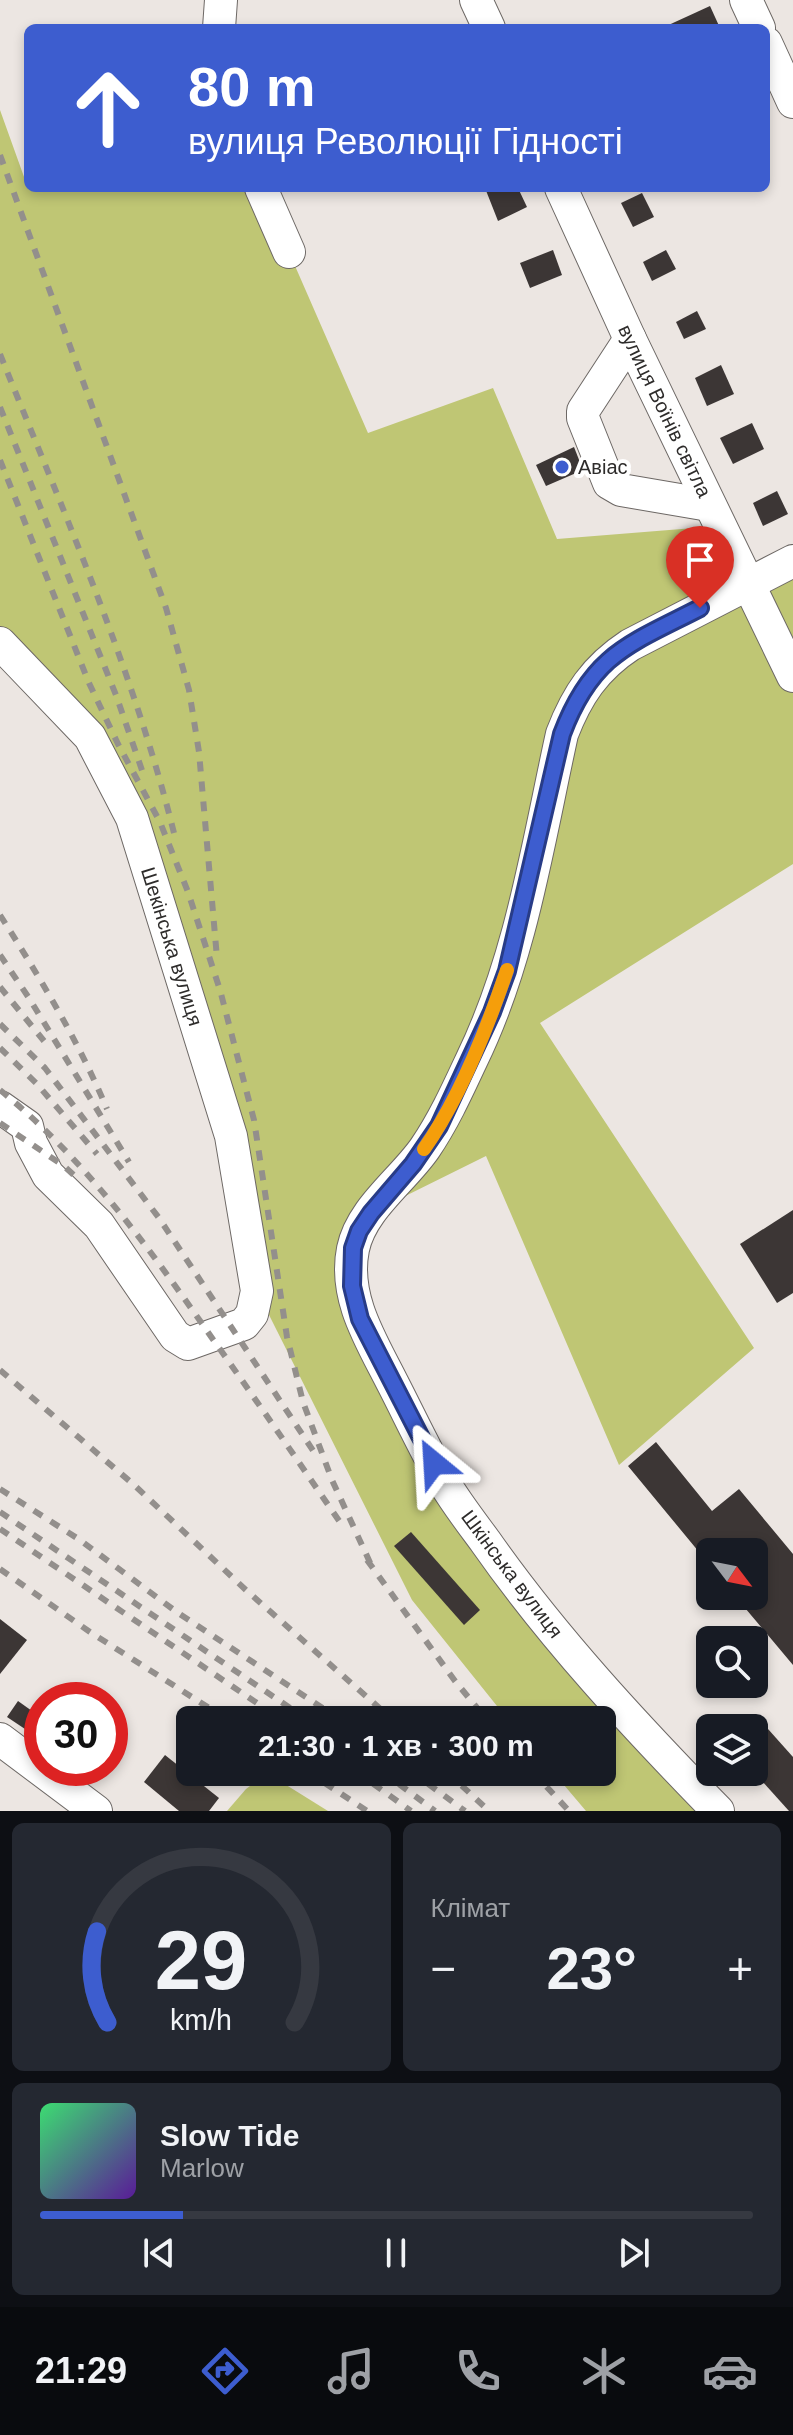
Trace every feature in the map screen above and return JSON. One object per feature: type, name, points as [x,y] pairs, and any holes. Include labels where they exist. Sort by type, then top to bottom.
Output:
[{"type":"street","points":[[219,24],[221,0]]},
{"type":"street","points":[[476,0],[487,24]]},
{"type":"street","points":[[746,0],[757,24]]},
{"type":"street","points":[[770,52],[793,102]]},
{"type":"street","points":[[263,192],[289,252]]},
{"type":"street","name":"вулиця Воїнів світла","points":[[563,192],[630,339],[793,676]]},
{"type":"street","points":[[630,339],[583,411],[609,483],[621,490],[709,505]]},
{"type":"street","name":"Шкінська вулиця","points":[[718,1811],[615,1702],[549,1624],[510,1576],[447,1486],[360,1319],[352,1286],[353,1248],[359,1231],[371,1213],[413,1164],[439,1126],[492,1012],[507,971],[562,734],[578,696],[598,669],[630,645],[793,561]]},
{"type":"street","name":"Шекінська вулиця","points":[[0,643],[90,737],[132,818],[231,1136],[257,1291],[252,1314],[244,1324],[188,1344],[175,1336],[99,1225],[48,1175],[31,1143],[27,1126],[0,1107]]},
{"type":"street","points":[[0,1739],[96,1811]]},
{"type":"green space","points":[[0,110],[24,177],[24,192],[263,192],[368,433],[493,388],[557,539],[719,526],[748,583],[793,561],[793,864],[540,1023],[754,1348],[619,1465],[486,1156],[371,1213],[351,1268],[434,1463],[718,1811],[586,1811],[565,1786],[616,1786],[616,1706],[497,1706],[412,1600],[257,1291],[132,818],[0,643]]},
{"type":"green space","points":[[250,1786],[288,1786],[328,1811],[227,1811]]},
{"type":"building","points":[[710,6],[718,24],[671,24]]},
{"type":"building","points":[[487,192],[520,192],[527,207],[498,221]]},
{"type":"building","points":[[642,193],[654,217],[633,227],[621,203]]},
{"type":"building","points":[[553,250],[562,275],[530,288],[520,263]]},
{"type":"building","points":[[666,250],[676,269],[652,281],[643,262]]},
{"type":"building","points":[[697,311],[706,329],[684,339],[676,322]]},
{"type":"building","points":[[721,365],[734,394],[707,406],[695,378]]},
{"type":"building","points":[[752,423],[764,449],[733,464],[720,438]]},
{"type":"building","points":[[574,447],[583,470],[546,486],[536,465]]},
{"type":"building","points":[[777,491],[788,514],[763,526],[753,503]]},
{"type":"building","points":[[793,1210],[793,1293],[777,1303],[740,1244]]},
{"type":"building","points":[[656,1442],[712,1511],[739,1489],[793,1554],[793,1665],[768,1635],[768,1626],[760,1626],[747,1610],[768,1610],[768,1538],[696,1538],[696,1548],[628,1466]]},
{"type":"building","points":[[411,1532],[480,1610],[464,1625],[394,1546]]},
{"type":"building","points":[[0,1619],[27,1640],[0,1674]]},
{"type":"building","points":[[18,1701],[24,1705],[24,1728],[7,1717]]},
{"type":"building","points":[[768,1729],[793,1757],[793,1811],[789,1811],[767,1786]]},
{"type":"building","points":[[165,1755],[176,1764],[176,1786],[204,1786],[219,1798],[209,1811],[179,1811],[144,1782]]},
{"type":"railway","points":[[0,155],[166,608],[189,690],[199,752],[217,958]]},
{"type":"railway","points":[[0,354],[118,653],[175,837]]},
{"type":"railway","points":[[0,407],[116,695],[144,776]]},
{"type":"railway","points":[[0,460],[89,683],[160,822],[188,892],[220,990],[254,1120],[287,1337],[303,1402],[332,1480],[373,1569]]},
{"type":"railway","points":[[0,915],[58,1010],[107,1109]]},
{"type":"railway","points":[[0,955],[129,1162]]},
{"type":"railway","points":[[0,987],[44,1041]]},
{"type":"railway","points":[[0,1024],[45,1068],[159,1218],[316,1455]]},
{"type":"railway","points":[[0,1048],[37,1084],[97,1154]]},
{"type":"railway","points":[[0,1090],[60,1145],[115,1206],[165,1271],[344,1528]]},
{"type":"railway","points":[[0,1123],[78,1179]]},
{"type":"railway","points":[[0,1370],[133,1484],[247,1591],[377,1706]]},
{"type":"railway","points":[[0,1489],[80,1540],[178,1613],[320,1706]]},
{"type":"railway","points":[[0,1512],[287,1706]]},
{"type":"railway","points":[[0,1529],[261,1706]]},
{"type":"railway","points":[[367,1560],[476,1706]]},
{"type":"railway","points":[[0,1569],[90,1632],[206,1706]]},
{"type":"railway","points":[[329,1786],[367,1811]]},
{"type":"railway","points":[[376,1786],[411,1811]]},
{"type":"railway","points":[[402,1786],[435,1811]]},
{"type":"railway","points":[[431,1786],[465,1811]]},
{"type":"railway","points":[[462,1786],[489,1811]]},
{"type":"railway","points":[[546,1786],[569,1811]]},
{"type":"slow traffic","points":[[424,1149],[439,1126],[474,1054],[507,970]]},
{"type":"place","name":"Авіас","points":[[562,467]]},
{"type":"route","points":[[434,1463],[360,1319],[352,1286],[353,1248],[359,1231],[371,1213],[413,1164],[439,1126],[492,1012],[507,971],[562,734],[578,696],[598,669],[611,658],[700,608]]}]
